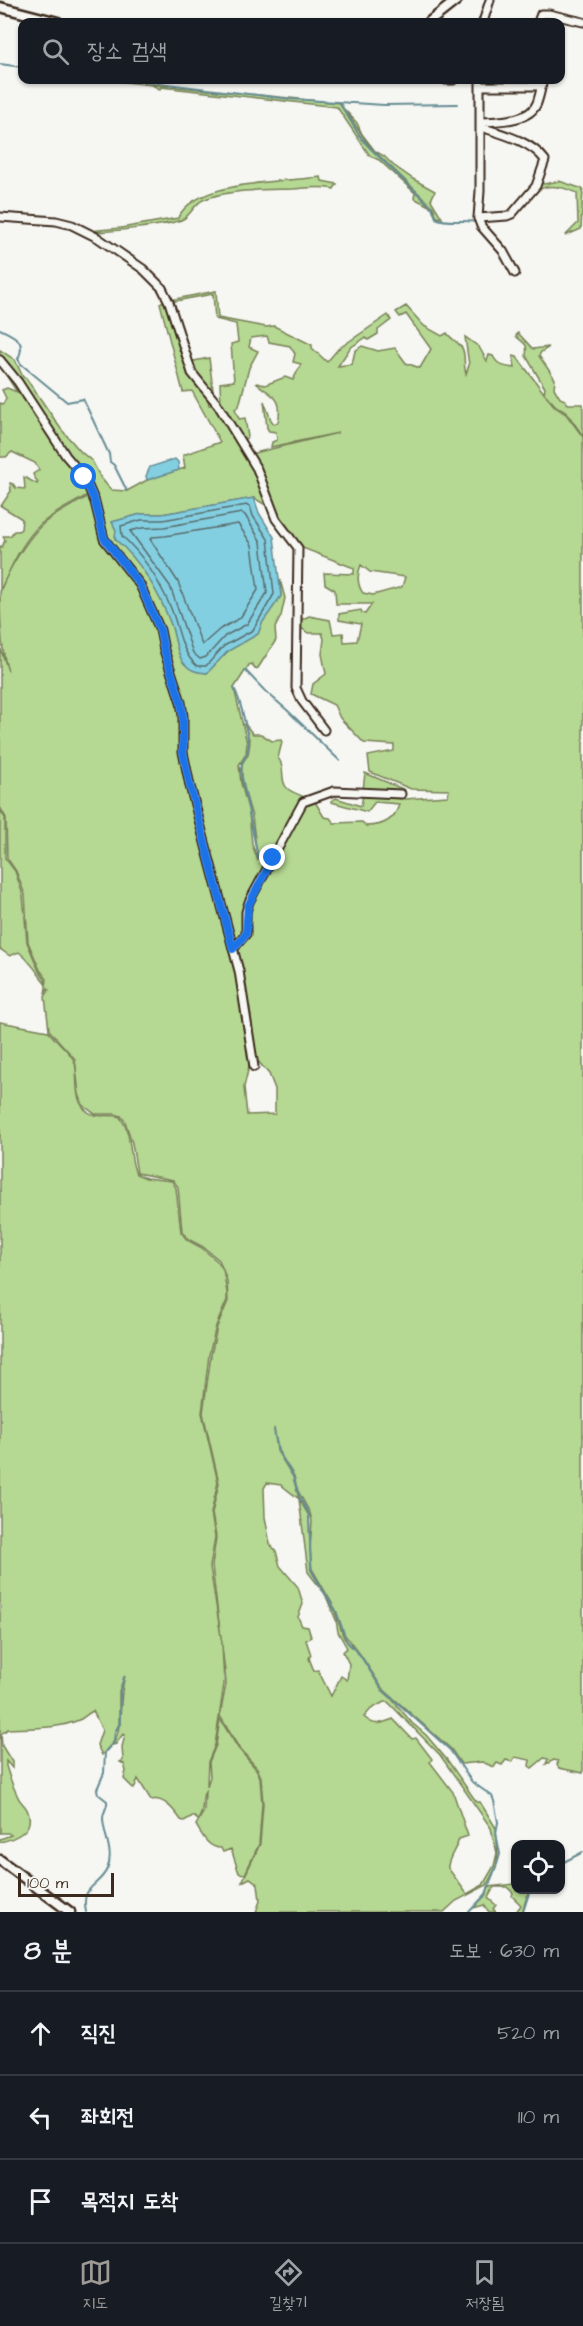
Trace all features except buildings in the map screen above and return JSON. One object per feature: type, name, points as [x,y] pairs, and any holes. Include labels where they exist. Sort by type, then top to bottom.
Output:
[{"type":"street","points":[[434,18],[457,0]]},
{"type":"street","points":[[484,18],[490,0]]},
{"type":"street","points":[[0,7],[43,18]]},
{"type":"street","points":[[540,18],[541,14],[549,14],[583,22]]},
{"type":"street","points":[[481,84],[478,218],[481,226],[503,251],[515,273]]},
{"type":"street","points":[[481,125],[526,115],[537,104],[542,84]]},
{"type":"street","points":[[478,218],[513,214],[536,186],[545,160],[534,149],[481,125]]},
{"type":"street","points":[[0,217],[56,221],[72,225],[98,238],[143,269],[162,288],[192,373],[218,405],[257,469],[276,519],[298,548],[296,688],[302,701],[324,730]]},
{"type":"street","points":[[0,360],[18,382],[66,456],[84,477],[95,502],[104,538],[140,585],[157,621],[181,702],[183,752],[233,949],[254,1067]]},
{"type":"street","points":[[233,949],[246,934],[246,912],[249,902],[303,802],[334,790],[400,794]]},
{"type":"street","points":[[0,1860],[70,1912]]},
{"type":"green space","points":[[143,84],[339,103],[364,142],[431,207],[414,198],[415,193],[379,160],[370,156],[337,107],[161,87],[160,89]]},
{"type":"green space","points":[[345,110],[357,123],[375,151],[413,179],[435,191],[431,200],[442,218],[437,217],[433,207],[370,147]]},
{"type":"green space","points":[[321,177],[322,181],[337,184],[334,189],[247,191],[224,194],[203,200],[186,217],[176,221],[120,230],[88,231],[178,218],[188,206],[202,196],[242,185]]},
{"type":"green space","points":[[559,181],[583,189],[581,229],[565,236],[578,223],[577,193],[554,187],[532,192],[540,182],[544,184]]},
{"type":"green space","points":[[0,218],[49,220],[75,227],[111,248],[154,280],[171,311],[190,374],[206,395],[209,405],[217,405],[257,472],[269,507],[254,498],[162,514],[141,514],[112,522],[116,530],[115,539],[142,568],[162,603],[181,659],[194,670],[207,673],[228,651],[258,634],[262,623],[281,596],[280,580],[285,598],[281,616],[275,628],[276,640],[258,668],[255,669],[252,664],[249,665],[234,688],[247,743],[246,754],[239,765],[241,783],[249,813],[252,844],[258,861],[252,817],[242,782],[242,763],[248,755],[250,742],[244,723],[253,734],[261,734],[272,741],[281,740],[278,758],[282,765],[285,786],[306,798],[291,818],[249,899],[245,914],[245,930],[238,940],[232,938],[186,761],[184,708],[160,623],[141,583],[107,538],[96,499],[85,475],[64,450],[12,371],[0,357],[0,350],[15,360],[23,377],[26,378],[61,429],[92,461],[111,490],[127,491],[147,480],[185,468],[183,455],[220,442],[192,391],[183,392],[160,303],[164,301],[153,282],[93,239],[70,226],[56,222]]},
{"type":"green space","points":[[216,291],[218,318],[266,327],[274,326],[312,345],[312,348],[327,362],[338,349],[388,315],[391,320],[378,330],[378,334],[368,340],[365,338],[350,348],[338,366],[352,364],[355,351],[362,346],[378,351],[395,348],[406,363],[420,368],[431,349],[406,314],[400,317],[396,312],[406,306],[424,326],[442,336],[447,333],[460,346],[464,353],[466,374],[469,365],[465,337],[479,347],[487,361],[489,355],[493,356],[502,365],[515,368],[513,356],[517,357],[555,407],[566,414],[583,437],[583,1773],[559,1768],[558,1761],[554,1760],[546,1764],[548,1759],[544,1758],[532,1768],[529,1766],[530,1760],[515,1757],[512,1762],[506,1760],[502,1765],[497,1763],[494,1767],[482,1762],[461,1764],[451,1749],[382,1688],[360,1654],[344,1634],[336,1610],[312,1569],[310,1554],[311,1570],[324,1593],[308,1572],[299,1499],[281,1485],[267,1483],[264,1488],[265,1517],[270,1544],[276,1551],[280,1566],[298,1587],[303,1604],[298,1617],[302,1626],[308,1627],[311,1637],[306,1640],[311,1655],[309,1658],[314,1671],[318,1670],[331,1696],[341,1676],[347,1680],[349,1664],[343,1652],[347,1648],[338,1632],[336,1620],[326,1596],[335,1612],[344,1638],[360,1655],[382,1690],[448,1761],[473,1797],[480,1802],[496,1828],[498,1854],[496,1867],[487,1885],[456,1901],[444,1912],[256,1912],[260,1901],[258,1884],[250,1878],[242,1882],[260,1844],[263,1804],[261,1777],[257,1768],[239,1748],[220,1716],[226,1684],[212,1566],[216,1537],[212,1513],[219,1483],[203,1413],[217,1327],[228,1301],[227,1281],[219,1260],[188,1239],[182,1231],[178,1187],[173,1180],[137,1173],[132,1143],[125,1121],[121,1116],[95,1114],[83,1105],[79,1094],[75,1059],[49,1030],[45,997],[49,990],[48,988],[45,994],[47,979],[40,970],[28,942],[25,895],[16,871],[7,858],[6,818],[0,807],[0,647],[8,671],[2,644],[0,593],[12,566],[38,529],[55,515],[91,495],[101,532],[139,585],[156,621],[180,702],[181,744],[238,971],[250,1062],[244,1087],[247,1115],[275,1114],[275,1089],[269,1074],[257,1060],[255,1054],[237,954],[249,932],[249,908],[304,805],[314,800],[324,817],[330,818],[334,823],[362,822],[366,826],[372,826],[382,824],[391,818],[399,804],[375,802],[367,812],[331,801],[336,798],[361,806],[363,795],[405,799],[448,796],[449,790],[411,789],[370,772],[368,756],[394,751],[394,745],[364,743],[340,718],[334,705],[311,694],[313,684],[326,674],[322,654],[324,639],[322,633],[308,633],[300,627],[301,620],[309,616],[330,620],[333,634],[343,633],[344,642],[357,641],[361,624],[339,620],[339,614],[361,610],[365,614],[372,604],[336,604],[335,590],[325,584],[324,573],[354,574],[354,568],[300,547],[278,518],[250,454],[338,433],[271,447],[272,442],[277,440],[276,432],[269,431],[267,428],[264,401],[274,424],[278,422],[278,402],[256,383],[265,385],[285,377],[293,380],[301,364],[293,362],[295,354],[290,346],[269,342],[267,336],[251,338],[249,347],[258,351],[249,368],[239,406],[235,409],[239,419],[245,418],[248,437],[242,441],[221,405],[220,383],[234,381],[231,344],[238,342],[236,324],[215,319],[213,294],[171,302],[170,300]],"holes":[[[361,565],[370,572],[405,577],[402,587],[373,595],[363,593],[358,579]],[[274,1428],[278,1451],[294,1476],[297,1489],[310,1513],[312,1521],[310,1548],[309,1516],[299,1499],[293,1477],[277,1451]],[[388,1702],[440,1755],[491,1828],[497,1853],[494,1866],[483,1885],[467,1894],[448,1868],[459,1839],[468,1836],[453,1792],[430,1762],[432,1759],[416,1738],[412,1739],[393,1719],[378,1724],[371,1722],[364,1717],[371,1709]]]},
{"type":"green space","points":[[518,333],[533,349],[549,347],[539,356],[555,379],[554,388],[560,398],[568,404],[583,404],[583,436],[567,413],[556,406],[544,393],[545,388],[526,356],[526,345],[516,336]]},
{"type":"green space","points":[[209,358],[213,390],[206,390],[189,362]]},
{"type":"green space","points":[[0,362],[91,493],[53,515],[35,530],[18,555],[0,591],[0,546],[2,547],[5,540],[3,536],[10,536],[14,531],[21,529],[22,519],[1,506],[11,491],[10,483],[16,488],[25,489],[24,477],[37,484],[33,474],[39,470],[35,463],[12,452],[6,457],[0,457],[0,403],[3,404],[6,398],[2,390],[7,388],[17,392],[0,366]]},
{"type":"green space","points":[[365,773],[405,790],[405,793],[363,790]]},
{"type":"green space","points":[[0,810],[5,818],[5,858],[15,871],[23,895],[27,942],[46,985],[19,952],[10,956],[0,949]]},
{"type":"green space","points":[[0,1022],[48,1031],[67,1051],[75,1063],[78,1095],[83,1107],[95,1115],[120,1117],[129,1137],[136,1174],[146,1178],[172,1181],[176,1188],[181,1232],[187,1240],[202,1248],[217,1261],[223,1269],[227,1300],[216,1326],[209,1355],[202,1413],[218,1482],[211,1513],[215,1537],[210,1567],[222,1643],[224,1684],[215,1745],[208,1762],[207,1786],[210,1777],[209,1762],[216,1745],[220,1719],[260,1777],[262,1804],[259,1844],[245,1874],[239,1873],[231,1849],[223,1852],[221,1848],[212,1846],[196,1825],[204,1811],[205,1791],[202,1812],[198,1820],[193,1816],[184,1821],[164,1802],[151,1800],[138,1779],[134,1789],[124,1779],[126,1771],[124,1764],[120,1762],[123,1760],[122,1747],[125,1735],[123,1734],[113,1745],[119,1729],[125,1676],[119,1691],[119,1724],[114,1741],[102,1755],[97,1745],[102,1730],[93,1711],[81,1719],[64,1725],[8,1729],[1,1734],[2,1746],[12,1762],[12,1768],[6,1761],[8,1774],[19,1799],[27,1810],[29,1824],[22,1833],[0,1842],[0,1839],[11,1835],[0,1833]]},
{"type":"green space","points":[[511,1884],[511,1891],[507,1887],[494,1887],[488,1898],[496,1905],[493,1909],[496,1912],[489,1912],[484,1905],[473,1908],[487,1894],[488,1887]]},
{"type":"green space","points":[[513,1894],[528,1894],[522,1912],[516,1912],[521,1905]]},
{"type":"water","points":[[175,459],[179,470],[147,480],[146,476],[150,467]]},
{"type":"water","points":[[254,498],[259,513],[274,537],[281,596],[262,623],[258,634],[228,651],[207,673],[194,671],[181,659],[172,627],[156,591],[142,568],[115,539],[116,530],[112,522],[141,514],[162,514]]},
{"type":"waterway","points":[[0,12],[22,18]]},
{"type":"waterway","points":[[0,64],[18,66]]},
{"type":"waterway","points":[[167,84],[290,99],[384,105],[457,104]]},
{"type":"waterway","points":[[340,103],[359,135],[432,207],[436,218],[445,221],[475,222]]},
{"type":"waterway","points":[[0,329],[15,337],[20,343],[18,359],[21,364],[67,402],[83,399],[109,454],[110,462],[114,465],[127,491]]},
{"type":"waterway","points":[[245,670],[340,761]]},
{"type":"waterway","points":[[234,688],[242,709],[248,737],[248,749],[241,772],[258,858]]},
{"type":"waterway","points":[[274,1430],[278,1451],[293,1476],[300,1498],[309,1514],[311,1570],[336,1611],[347,1642],[360,1655],[382,1689],[450,1750],[472,1782],[492,1796],[498,1822],[496,1833],[500,1854],[486,1894],[469,1912]]},
{"type":"waterway","points":[[86,1912],[85,1903],[88,1891],[104,1875],[109,1863],[110,1856],[103,1818],[107,1801],[98,1794],[97,1789],[104,1773],[105,1752],[114,1742],[115,1732],[120,1724],[120,1692],[124,1677]]},
{"type":"waterway","points":[[565,1861],[583,1852]]},
{"type":"waterway","points":[[523,1912],[529,1894]]},
{"type":"route","points":[[84,477],[95,502],[104,538],[109,548],[140,585],[160,630],[168,664],[181,702],[182,744],[190,786],[233,949],[246,934],[248,906],[273,858]]}]
